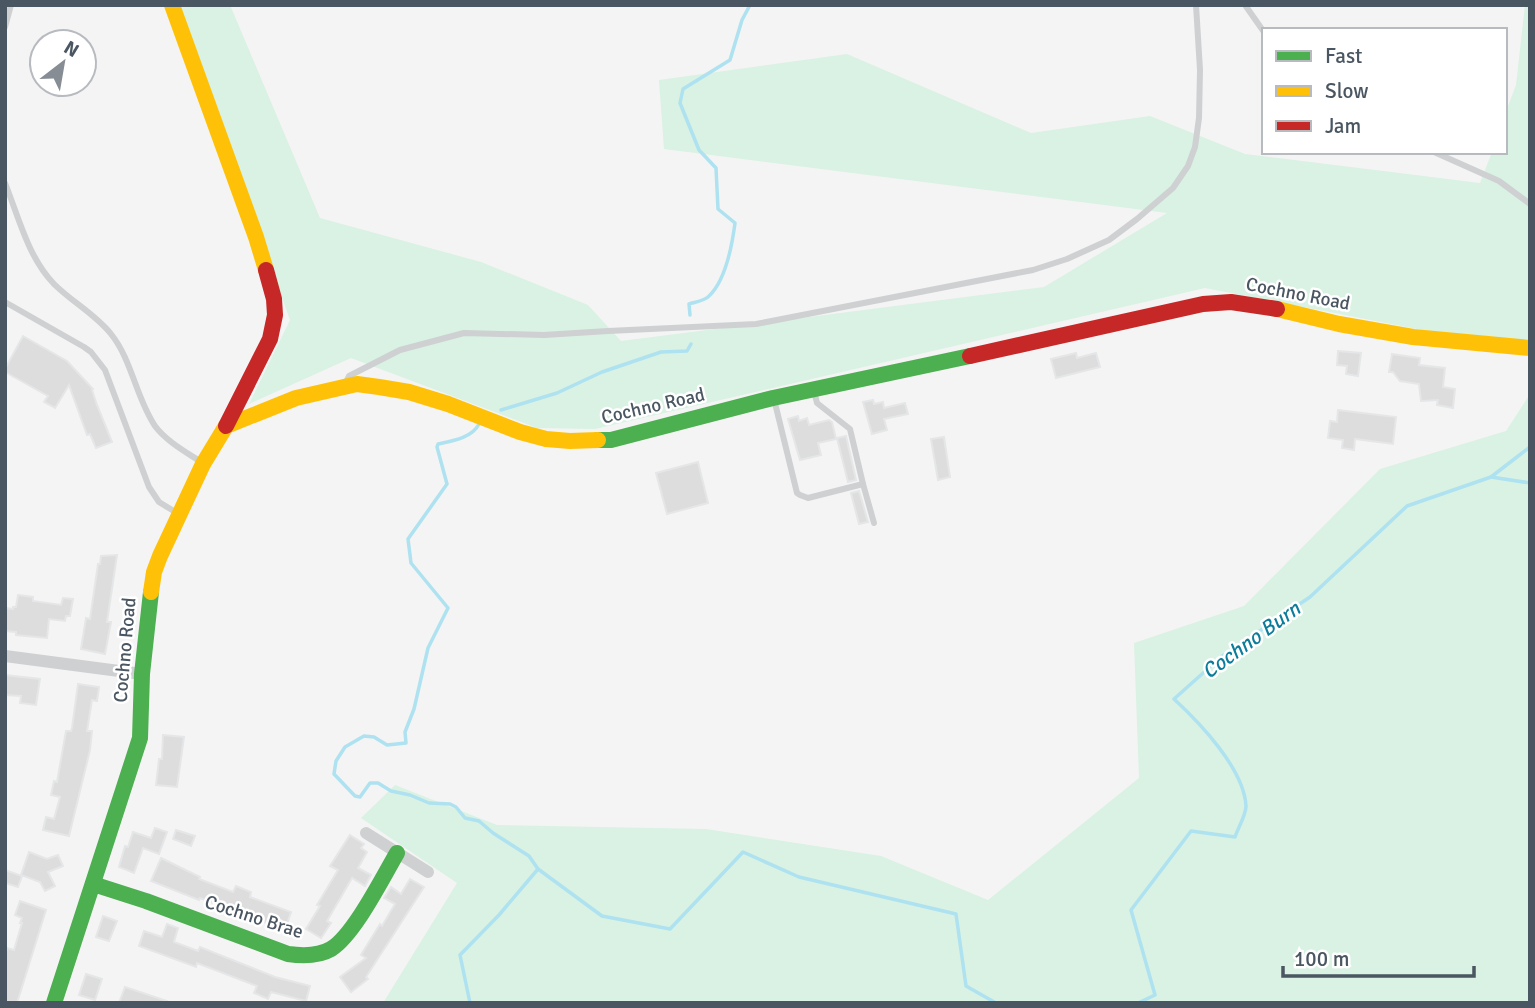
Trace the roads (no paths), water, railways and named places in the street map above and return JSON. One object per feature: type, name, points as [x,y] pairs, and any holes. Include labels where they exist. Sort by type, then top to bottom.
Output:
[{"type":"street","points":[[172,5],[256,237],[274,299],[275,315],[270,339],[226,426]]},
{"type":"street","name":"Cochno Road","points":[[54,1003],[138,749],[142,674],[154,572],[203,464],[226,426],[296,398],[345,386],[368,385],[409,392],[546,439],[611,440],[773,398],[1203,304],[1231,302],[1263,306],[1339,324],[1412,337],[1530,348]]},
{"type":"street","points":[[5,656],[142,674]]},
{"type":"street","points":[[366,833],[428,872]]},
{"type":"street","name":"Cochno Brae","points":[[93,884],[288,954],[309,956],[334,948],[350,931],[397,853]]},
{"type":"lane","points":[[5,27],[11,5]]},
{"type":"lane","points":[[345,386],[349,376],[400,350],[464,333],[544,335],[756,324],[1033,270],[1067,259],[1109,240],[1137,219],[1173,188],[1188,166],[1195,147],[1199,118],[1200,70],[1196,5]]},
{"type":"lane","points":[[1245,5],[1262,29]]},
{"type":"lane","points":[[1438,154],[1499,181],[1530,204]]},
{"type":"lane","points":[[5,183],[34,256],[44,272],[111,335],[157,428],[203,464]]},
{"type":"lane","points":[[5,302],[84,347],[99,361],[105,370],[149,487],[159,502],[179,514]]},
{"type":"lane","points":[[813,390],[817,403],[850,429],[874,523]]},
{"type":"lane","points":[[773,398],[797,493],[808,498],[863,484]]},
{"type":"waterway","points":[[690,315],[689,304],[707,298],[720,281],[730,252],[735,223],[718,209],[716,168],[699,150],[680,103],[683,89],[730,60],[742,20],[750,5]]},
{"type":"waterway","points":[[501,410],[557,393],[602,372],[661,352],[687,351],[691,344]]},
{"type":"waterway","points":[[479,424],[467,436],[438,444],[447,484],[408,539],[411,563],[448,608],[428,648],[414,709],[405,732],[406,743],[387,745],[374,737],[364,736],[345,747],[336,761],[334,774],[355,796],[360,797],[370,783],[378,783],[391,791],[429,803],[450,804],[465,818],[479,821],[529,856],[538,869]]},
{"type":"waterway","name":"Cochno Burn","points":[[1138,1003],[1155,995],[1131,910],[1191,831],[1235,837],[1246,810],[1238,777],[1229,762],[1208,734],[1174,699],[1221,657],[1310,597],[1407,506],[1491,477],[1530,447]]},
{"type":"waterway","points":[[1491,477],[1530,483]]},
{"type":"waterway","name":"Cochno Burn","points":[[470,1003],[460,955],[538,869],[602,916],[670,929],[743,852],[799,877],[956,914],[966,986],[996,1003]]}]
